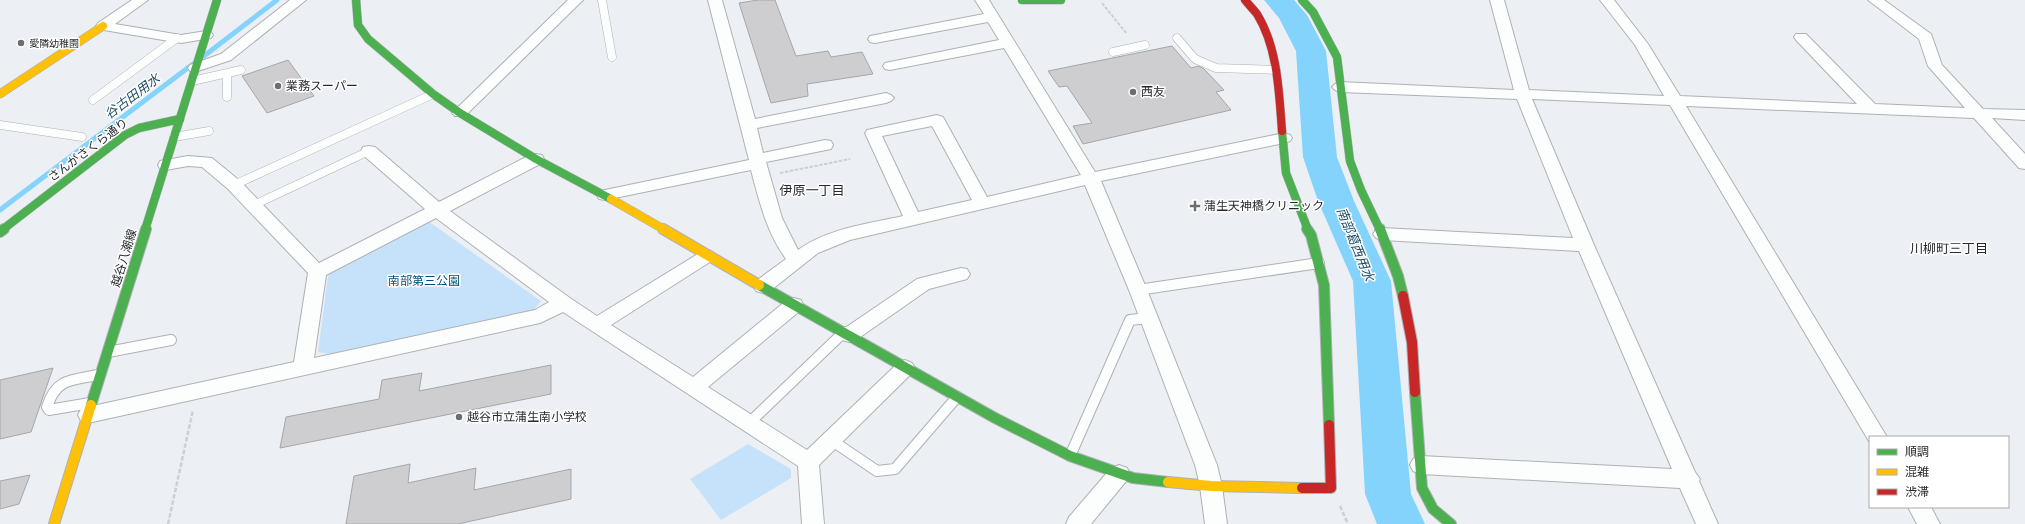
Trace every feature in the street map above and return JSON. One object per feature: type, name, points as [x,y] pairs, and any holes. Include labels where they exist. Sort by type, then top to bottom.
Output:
[{"type":"street","points":[[0,94],[141,0]]},
{"type":"street","name":"越谷八潮線","points":[[54,524],[217,0]]},
{"type":"street","points":[[193,75],[226,57],[299,0]]},
{"type":"street","points":[[356,0],[358,25],[368,39],[433,94],[460,113],[536,159],[605,195],[707,256],[763,286],[957,397],[1070,456],[1133,478],[1211,486],[1331,488],[1324,285],[1311,235],[1305,226],[1286,173],[1284,138],[1276,70],[1258,17],[1245,0]]},
{"type":"street","points":[[460,113],[576,0]]},
{"type":"street","points":[[715,0],[759,166],[779,233],[788,250],[796,260]]},
{"type":"street","points":[[982,0],[1007,43],[1032,92],[1060,135],[1091,178],[1138,290],[1206,465],[1211,486],[1216,524]]},
{"type":"street","points":[[1022,0],[1061,0]]},
{"type":"street","points":[[1302,0],[1313,12],[1337,57],[1350,160],[1361,190],[1382,234],[1398,276],[1407,312],[1412,342],[1422,488],[1424,498],[1440,516],[1451,524]]},
{"type":"street","points":[[1497,0],[1505,22],[1523,95],[1585,245],[1689,479],[1707,524]]},
{"type":"street","points":[[1607,0],[1640,44],[1675,100],[1876,436]]},
{"type":"street","points":[[1875,0],[1926,37],[1935,66],[2025,164]]},
{"type":"street","points":[[875,39],[991,17]]},
{"type":"street","points":[[103,26],[178,38],[206,35]]},
{"type":"street","points":[[1801,37],[1870,109]]},
{"type":"street","points":[[890,66],[1007,43]]},
{"type":"street","points":[[1340,87],[2025,115]]},
{"type":"street","points":[[748,125],[886,98]]},
{"type":"street","name":"さんがさくら通り","points":[[0,232],[125,135],[144,126],[180,119]]},
{"type":"street","points":[[913,219],[873,133],[937,120],[982,203]]},
{"type":"street","points":[[763,286],[812,249],[846,235],[1091,178],[1284,138]]},
{"type":"street","points":[[605,195],[759,166],[824,145]]},
{"type":"street","points":[[369,151],[437,210],[563,303],[808,462]]},
{"type":"street","points":[[303,367],[307,313],[317,272],[536,159]]},
{"type":"street","points":[[166,165],[188,160],[206,162],[234,185],[317,272]]},
{"type":"street","points":[[1382,234],[1585,245]]},
{"type":"street","points":[[596,325],[707,256]]},
{"type":"street","points":[[847,334],[923,284],[961,274]]},
{"type":"street","points":[[90,409],[198,390],[540,316],[563,303]]},
{"type":"street","points":[[693,388],[794,304]]},
{"type":"street","points":[[808,462],[906,368]]},
{"type":"street","points":[[808,462],[813,524]]},
{"type":"street","points":[[1421,465],[1689,479]]},
{"type":"street","points":[[1077,524],[1119,474]]},
{"type":"street","points":[[1920,508],[1929,524]]},
{"type":"lane","points":[[602,0],[612,57]]},
{"type":"lane","points":[[93,100],[178,38]]},
{"type":"lane","points":[[1177,38],[1195,59],[1216,68],[1276,70]]},
{"type":"lane","points":[[1113,52],[1145,45]]},
{"type":"lane","points":[[193,75],[227,75],[241,70]]},
{"type":"lane","points":[[227,75],[227,98]]},
{"type":"lane","points":[[234,185],[433,94]]},
{"type":"lane","points":[[0,125],[82,137]]},
{"type":"lane","points":[[174,137],[209,131]]},
{"type":"lane","points":[[254,205],[369,151]]},
{"type":"lane","points":[[1138,290],[1319,263]]},
{"type":"lane","points":[[1070,456],[1130,320],[1148,318]]},
{"type":"lane","points":[[748,424],[847,334]]},
{"type":"lane","points":[[107,352],[171,340]]},
{"type":"lane","points":[[90,409],[49,410],[47,406],[52,390],[57,385],[100,375]]},
{"type":"lane","points":[[831,440],[877,471],[895,469],[957,397]]},
{"type":"path","points":[[1102,3],[1129,37]]},
{"type":"path","points":[[759,166],[850,158]]},
{"type":"path","points":[[168,524],[198,390]]},
{"type":"green space","name":"南部第三公園","points":[[428,221],[541,301],[534,310],[329,354],[318,352],[328,276],[332,271]]},
{"type":"green space","points":[[748,444],[791,469],[791,478],[721,520],[690,479]]},
{"type":"building","points":[[758,0],[775,0],[796,56],[828,51],[831,57],[862,52],[873,74],[807,84],[808,96],[771,103],[739,3]]},
{"type":"building","points":[[1172,46],[1191,68],[1199,66],[1204,69],[1224,90],[1216,92],[1231,110],[1083,144],[1073,126],[1092,123],[1067,86],[1059,87],[1048,71]]},
{"type":"building","points":[[288,60],[314,96],[267,113],[242,76]]},
{"type":"building","points":[[551,365],[551,394],[280,448],[286,417],[379,399],[382,380],[422,373],[419,391]]},
{"type":"building","points":[[53,368],[31,432],[0,439],[0,380]]},
{"type":"building","points":[[410,464],[408,483],[476,468],[474,490],[571,469],[571,499],[458,524],[346,524],[354,476]]},
{"type":"building","points":[[30,475],[19,504],[0,509],[0,481]]},
{"type":"waterway","name":"谷古田用水","points":[[204,56],[277,0]]},
{"type":"waterway","name":"南部葛西用水","points":[[1278,0],[1292,15],[1311,51],[1320,157],[1336,201],[1372,281],[1388,494],[1401,524]]},
{"type":"waterway","name":"谷古田用水","points":[[0,210],[193,64]]},
{"type":"traffic: fast","points":[[91,405],[217,0]]},
{"type":"traffic: fast","points":[[356,0],[358,25],[368,39],[433,94],[460,113],[536,159],[611,199]]},
{"type":"traffic: fast","points":[[1022,0],[1061,0]]},
{"type":"traffic: fast","points":[[1302,0],[1313,12],[1337,57],[1350,161],[1361,190],[1382,234],[1398,276],[1403,296]]},
{"type":"traffic: fast","points":[[0,232],[125,135],[139,128],[180,119]]},
{"type":"traffic: fast","points":[[1282,131],[1286,173],[1305,226],[1311,235],[1324,285],[1329,425]]},
{"type":"traffic: fast","points":[[759,285],[995,418],[1070,456],[1133,478],[1168,482]]},
{"type":"traffic: fast","points":[[1415,392],[1422,488],[1433,509],[1451,524]]},
{"type":"traffic: slow","points":[[0,94],[103,26]]},
{"type":"traffic: slow","points":[[611,199],[759,285]]},
{"type":"traffic: slow","points":[[54,524],[91,405]]},
{"type":"traffic: slow","points":[[1168,482],[1211,486],[1302,488]]},
{"type":"traffic: jam","points":[[1245,0],[1258,17],[1273,58],[1280,102],[1282,131]]},
{"type":"traffic: jam","points":[[1403,296],[1412,342],[1415,392]]},
{"type":"traffic: jam","points":[[1302,488],[1331,488],[1329,425]]},
{"type":"place","name":"愛隣幼稚園","points":[[21,43]]},
{"type":"place","name":"業務スーパー","points":[[278,86]]},
{"type":"place","name":"西友","points":[[1133,92]]},
{"type":"place","name":"蒲生天神橋クリニック","points":[[1195,206]]},
{"type":"place","name":"越谷市立蒲生南小学校","points":[[459,417]]},
{"type":"district","name":"伊原一丁目","points":[[812,190]]},
{"type":"district","name":"川柳町三丁目","points":[[1949,248]]}]
